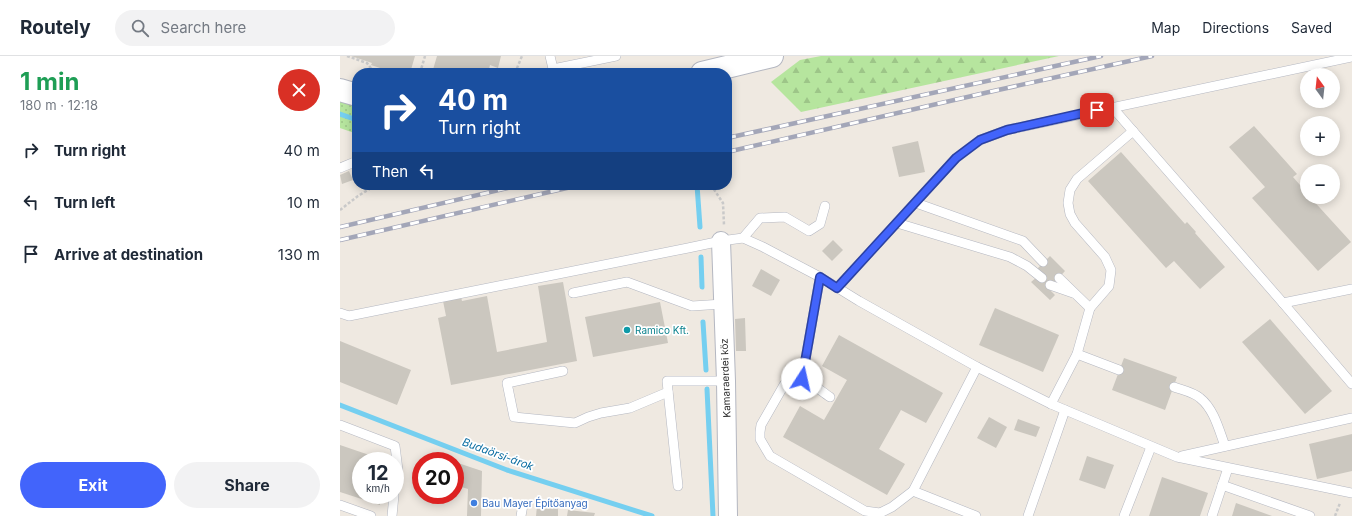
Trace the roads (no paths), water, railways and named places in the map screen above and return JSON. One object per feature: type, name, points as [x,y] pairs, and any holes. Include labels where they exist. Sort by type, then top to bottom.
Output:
[{"type":"street","points":[[723,68],[772,56]]},
{"type":"street","points":[[340,90],[352,94]]},
{"type":"street","name":"Kamaraerdei köz","points":[[721,241],[726,380],[728,516]]},
{"type":"lane","points":[[550,56],[552,68]]},
{"type":"lane","points":[[566,68],[616,56]]},
{"type":"lane","points":[[837,288],[956,158],[980,140],[1007,130],[1352,57]]},
{"type":"lane","points":[[1112,107],[1352,384]]},
{"type":"lane","points":[[1051,404],[1077,354],[1090,308],[1110,286],[1112,270],[1105,257],[1075,223],[1070,214],[1068,203],[1070,190],[1077,179],[1133,131]]},
{"type":"lane","points":[[340,168],[352,163]]},
{"type":"lane","points":[[916,203],[1023,242],[1043,262]]},
{"type":"lane","points":[[743,238],[760,218],[785,217],[809,231],[820,224],[825,206]]},
{"type":"lane","points":[[897,223],[1010,257],[1021,262],[1042,278]]},
{"type":"lane","points":[[340,313],[349,316],[721,241],[743,238],[820,277],[977,367],[1051,404],[1151,447],[1177,457],[1352,493]]},
{"type":"lane","points":[[1021,262],[1032,251]]},
{"type":"lane","points":[[802,379],[820,277]]},
{"type":"lane","points":[[1059,278],[1090,308]]},
{"type":"lane","points":[[573,293],[627,282],[692,306],[723,304]]},
{"type":"lane","points":[[1050,285],[1077,295]]},
{"type":"lane","points":[[1283,303],[1352,289]]},
{"type":"lane","points":[[1077,354],[1119,370]]},
{"type":"lane","points":[[830,397],[802,379],[796,378],[788,380],[761,425],[760,439],[770,456],[865,511],[880,513],[892,507],[913,491],[977,367]]},
{"type":"lane","points":[[563,371],[507,383],[514,418],[575,423],[601,413],[630,408],[668,392]]},
{"type":"lane","points":[[678,486],[667,381],[726,380]]},
{"type":"lane","points":[[1174,387],[1189,392],[1205,402],[1214,417],[1224,446]]},
{"type":"lane","points":[[1028,516],[1065,410]]},
{"type":"lane","points":[[1177,457],[1352,418]]},
{"type":"lane","points":[[340,425],[395,446],[396,452]]},
{"type":"lane","points":[[1124,516],[1151,447]]},
{"type":"lane","points":[[1212,516],[1228,468]]},
{"type":"lane","points":[[1222,485],[1310,516]]},
{"type":"lane","points":[[913,491],[976,516]]},
{"type":"lane","points":[[392,516],[393,504]]},
{"type":"lane","points":[[340,505],[371,516]]},
{"type":"lane","points":[[521,516],[522,505]]},
{"type":"waterway","points":[[340,114],[352,118]]},
{"type":"waterway","points":[[697,190],[700,227]]},
{"type":"waterway","points":[[701,257],[702,287]]},
{"type":"waterway","points":[[703,322],[706,370]]},
{"type":"waterway","points":[[707,389],[713,516]]},
{"type":"waterway","name":"Budaörsi-árok","points":[[340,405],[507,470],[652,516]]},
{"type":"railway","points":[[732,137],[1101,56]]},
{"type":"railway","points":[[732,151],[1152,56]]},
{"type":"railway","points":[[340,227],[499,190]]},
{"type":"railway","points":[[340,240],[558,190]]},
{"type":"place","name":"Ramico Kft.","points":[[627,330]]},
{"type":"place","name":"Bau Mayer Építőanyag","points":[[474,503]]}]
